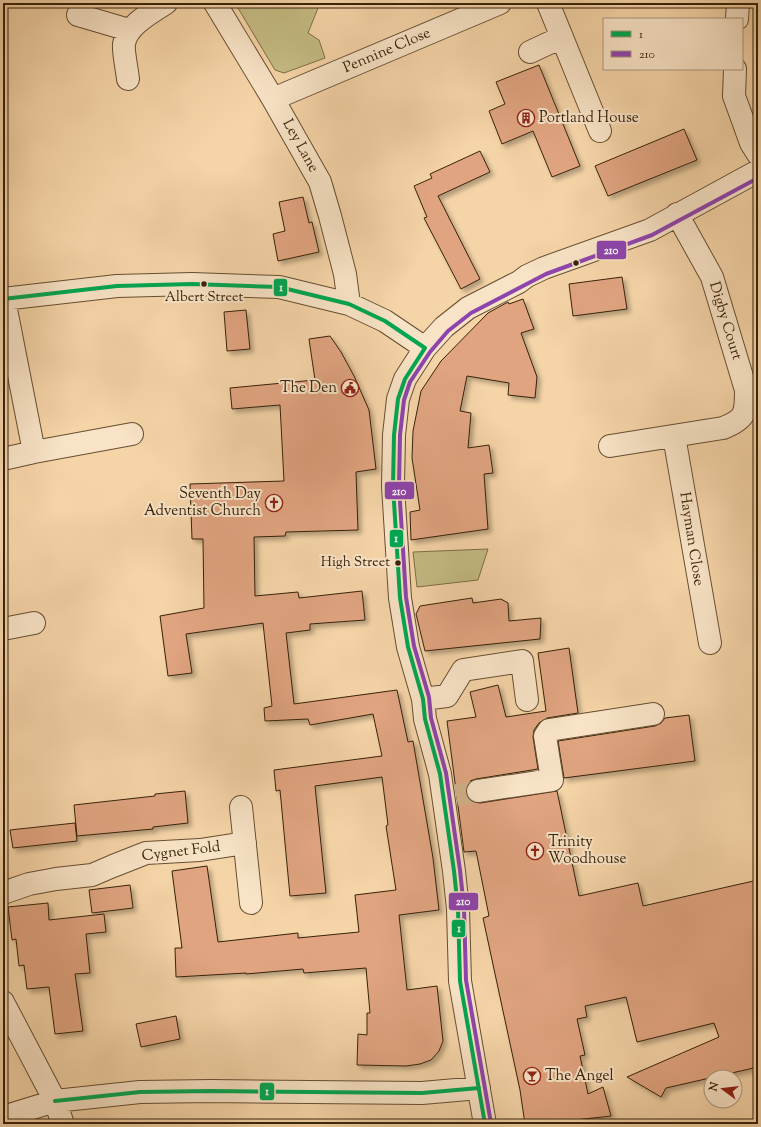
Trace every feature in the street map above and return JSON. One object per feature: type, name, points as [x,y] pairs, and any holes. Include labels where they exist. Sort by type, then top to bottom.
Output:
[{"type":"street","points":[[128,78],[124,43],[129,30],[145,16],[166,3]]},
{"type":"street","name":"Ley Lane","points":[[215,3],[273,99],[320,182],[345,274],[349,304]]},
{"type":"street","name":"Pennine Close","points":[[273,99],[500,3]]},
{"type":"street","points":[[548,3],[600,131]]},
{"type":"street","points":[[737,18],[738,3]]},
{"type":"street","points":[[78,15],[129,30]]},
{"type":"street","points":[[530,52],[562,36]]},
{"type":"street","points":[[735,70],[734,96],[751,143],[758,154]]},
{"type":"street","points":[[485,1124],[460,981],[458,909],[454,871],[450,796],[440,774],[425,719],[423,699],[408,647],[400,598],[396,543],[393,459],[398,399],[405,380],[425,348],[444,326],[468,308],[544,268],[650,230],[758,171]]},
{"type":"street","name":"Digby Court","points":[[610,446],[723,428],[736,423],[743,416],[746,405],[746,390],[712,277],[677,214]]},
{"type":"street","points":[[34,452],[4,299],[117,286],[175,286],[192,284],[279,287],[349,304],[385,321],[425,348]]},
{"type":"street","points":[[3,459],[132,434]]},
{"type":"street","name":"Hayman Close","points":[[674,436],[710,643]]},
{"type":"street","points":[[3,629],[34,623]]},
{"type":"street","points":[[423,699],[447,696],[463,670],[522,661],[527,700]]},
{"type":"street","points":[[478,791],[552,780],[546,736],[549,730],[653,714]]},
{"type":"street","points":[[240,807],[251,903]]},
{"type":"street","name":"Cygnet Fold","points":[[3,893],[28,884],[92,875],[146,853],[200,850],[245,843]]},
{"type":"street","points":[[3,1002],[55,1101],[63,1124]]},
{"type":"street","points":[[3,1117],[55,1101],[140,1092],[211,1091],[422,1093],[479,1088]]},
{"type":"shaded area","points":[[235,3],[320,3],[308,33],[319,40],[325,58],[284,73],[275,70]]},
{"type":"shaded area","points":[[488,549],[478,580],[417,587],[413,552]]},
{"type":"building","name":"Portland House","points":[[539,65],[580,166],[552,177],[533,131],[502,144],[489,111],[505,104],[496,82]]},
{"type":"building","points":[[684,129],[697,160],[608,196],[595,166]]},
{"type":"building","points":[[480,151],[490,172],[438,196],[480,279],[461,289],[424,218],[427,217],[414,186],[432,178],[430,174]]},
{"type":"building","points":[[303,197],[309,223],[312,222],[319,252],[278,261],[273,234],[285,231],[279,202]]},
{"type":"building","points":[[622,277],[627,309],[573,316],[569,284]]},
{"type":"building","points":[[523,299],[534,329],[521,333],[537,377],[535,398],[508,395],[509,383],[467,376],[460,411],[471,413],[468,448],[489,445],[493,473],[484,474],[488,529],[411,540],[410,512],[420,510],[412,458],[413,431],[421,391],[441,361],[488,313],[508,302],[509,304]]},
{"type":"building","points":[[246,310],[250,349],[227,351],[224,312]]},
{"type":"building","points":[[330,336],[341,352],[354,376],[369,410],[376,469],[356,472],[358,530],[286,532],[285,536],[254,537],[255,596],[298,592],[299,598],[362,591],[365,620],[310,624],[310,630],[286,633],[294,704],[397,690],[408,742],[413,741],[433,858],[439,910],[399,915],[407,990],[437,986],[443,1041],[439,1051],[431,1060],[420,1064],[406,1066],[357,1065],[358,1034],[367,1035],[367,1013],[370,1013],[366,968],[304,973],[303,969],[246,974],[176,977],[175,948],[182,948],[172,871],[207,866],[218,942],[298,933],[298,938],[359,932],[355,895],[396,890],[386,826],[388,825],[382,777],[315,786],[326,893],[290,896],[280,790],[276,791],[274,770],[382,756],[373,714],[310,725],[308,719],[265,721],[264,708],[272,706],[263,623],[186,634],[192,673],[168,676],[160,616],[204,608],[203,539],[192,539],[190,484],[284,481],[280,405],[232,409],[230,388],[315,380],[309,339]]},
{"type":"building","points":[[472,598],[473,603],[501,599],[508,603],[509,621],[541,618],[540,639],[425,651],[416,614],[420,606]]},
{"type":"building","points":[[569,648],[578,713],[547,718],[539,723],[534,730],[533,737],[538,769],[470,781],[466,792],[468,798],[473,802],[480,803],[557,791],[579,896],[638,883],[643,906],[758,880],[758,1067],[743,1070],[743,1069],[703,1069],[703,1080],[666,1088],[661,1097],[627,1077],[719,1037],[714,1023],[637,1042],[626,997],[585,1006],[587,1017],[577,1019],[585,1055],[580,1056],[588,1094],[603,1087],[611,1116],[539,1124],[525,1124],[520,1090],[483,918],[489,916],[476,851],[464,852],[447,721],[476,717],[470,692],[498,685],[506,717],[546,711],[538,653]]},
{"type":"building","points":[[689,715],[695,761],[564,778],[558,741],[655,726],[661,723],[665,718]]},
{"type":"building","points":[[185,791],[188,823],[153,827],[153,829],[77,836],[74,805],[155,796],[155,794]]},
{"type":"building","points":[[75,823],[77,841],[13,848],[10,830]]},
{"type":"building","points":[[130,885],[133,908],[92,913],[89,890]]},
{"type":"building","points":[[48,903],[49,920],[104,914],[106,932],[86,934],[90,973],[75,974],[83,1031],[55,1034],[49,987],[27,989],[24,965],[19,966],[16,939],[12,940],[8,907]]},
{"type":"building","points":[[176,1016],[180,1039],[141,1047],[136,1024]]},
{"type":"tunnel","points":[[456,795],[478,791]]},
{"type":"transit line","name":"210","points":[[491,1123],[466,980],[464,908],[446,773],[431,718],[429,697],[414,646],[406,597],[399,486],[400,435],[404,400],[410,382],[430,352],[448,331],[471,313],[546,274],[652,235],[758,178]]},
{"type":"transit line","name":"1","points":[[3,299],[117,286],[192,284],[279,287],[349,304],[385,321],[425,348]]},
{"type":"transit line","name":"1","points":[[425,348],[405,379],[398,399],[394,435],[393,486],[400,598],[408,647],[423,699],[425,719],[440,774],[458,909],[460,981],[485,1124]]},
{"type":"transit line","name":"1","points":[[55,1101],[140,1092],[211,1091],[422,1093],[479,1088]]},
{"type":"place","name":"Portland House","points":[[526,118]]},
{"type":"place","name":"Albert Street","points":[[204,284]]},
{"type":"place","name":"The Den","points":[[350,388]]},
{"type":"place","name":"Seventh Day Adventist Church","points":[[274,503]]},
{"type":"place","name":"High Street","points":[[398,563]]},
{"type":"place","name":"Trinity Woodhouse","points":[[535,851]]},
{"type":"place","name":"The Angel","points":[[532,1076]]}]
